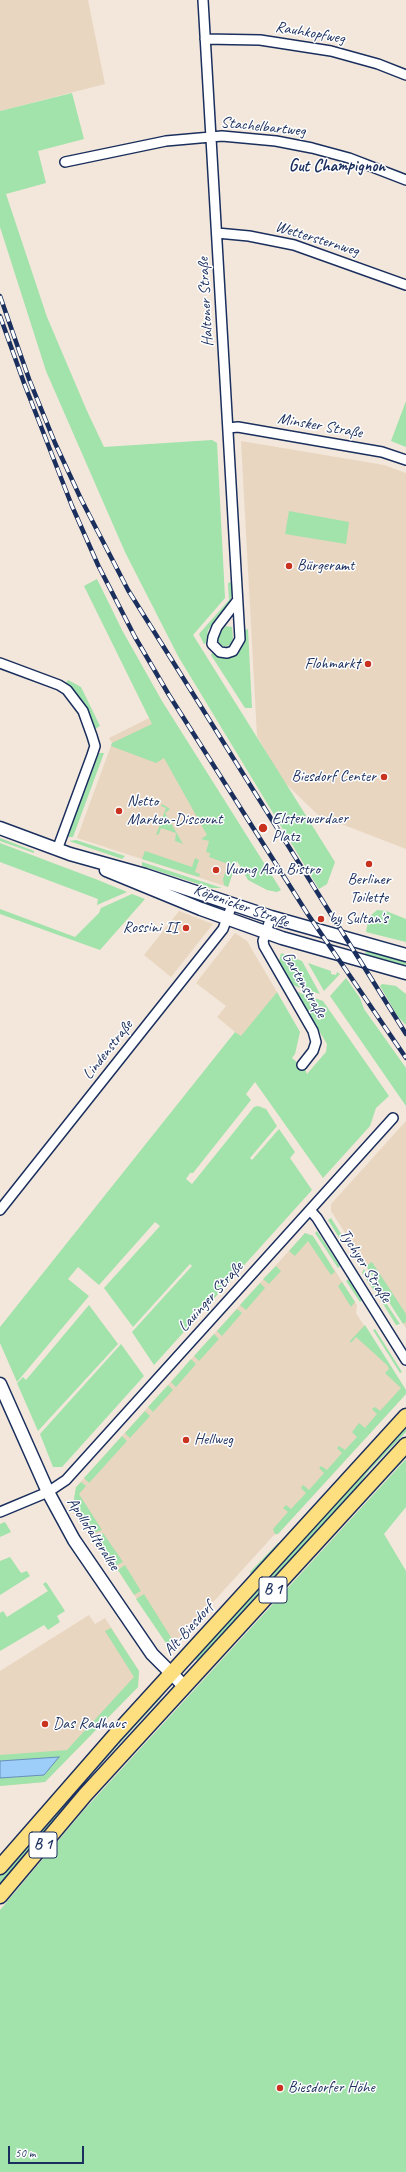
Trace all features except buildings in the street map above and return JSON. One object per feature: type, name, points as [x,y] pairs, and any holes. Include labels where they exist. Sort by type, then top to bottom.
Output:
[{"type":"main road","name":"Köpenicker Straße","points":[[0,828],[70,854],[145,875],[232,905],[406,955]]},
{"type":"main road","name":"Köpenicker Straße","points":[[70,854],[141,886],[266,932],[336,954],[406,973]]},
{"type":"main road","name":"Apollofalterallee","points":[[0,1384],[48,1492],[74,1540],[152,1654],[184,1686]]},
{"type":"main road","name":"Alt-Biesdorf","points":[[0,1867],[60,1796],[406,1416]]},
{"type":"main road","name":"B 1","points":[[0,1896],[85,1795],[406,1445]]},
{"type":"street","name":"Haltoner Straße","points":[[203,0],[240,639],[238,645],[233,651],[227,653],[220,652],[212,644],[213,637],[217,627],[237,601]]},
{"type":"street","name":"Rauhkopfweg","points":[[205,39],[260,40],[331,51],[378,64],[406,75]]},
{"type":"street","name":"Stachelbartweg","points":[[65,162],[159,142],[211,137],[276,140],[349,158],[406,180]]},
{"type":"street","name":"Wettersternweg","points":[[217,234],[249,236],[294,245],[406,284]]},
{"type":"street","name":"Minsker Straße","points":[[228,428],[238,427],[382,452],[406,460]]},
{"type":"street","points":[[0,663],[59,685],[67,690],[81,707],[95,746],[58,850]]},
{"type":"street","name":"Lindenstraße","points":[[0,1210],[223,930],[232,905]]},
{"type":"street","name":"Gartenstraße","points":[[271,917],[263,941],[264,946],[313,1031],[316,1042],[313,1051],[302,1065]]},
{"type":"street","name":"Lauinger Straße","points":[[0,1512],[48,1492],[66,1480],[393,1118]]},
{"type":"street","name":"Tychyer Straße","points":[[310,1210],[317,1218],[406,1360]]},
{"type":"shaded area","points":[[0,0],[88,0],[105,84],[0,111]]},
{"type":"shaded area","points":[[241,441],[384,465],[406,473],[406,849],[318,815],[282,780],[257,736]]},
{"type":"shaded area","points":[[149,718],[233,871],[228,887],[77,838],[112,743],[109,738]]},
{"type":"shaded area","points":[[179,911],[213,924],[171,977],[144,955]]},
{"type":"shaded area","points":[[235,933],[247,941],[277,992],[241,1037],[217,1017],[226,1006],[196,983]]},
{"type":"shaded area","points":[[406,1121],[406,1328],[331,1211],[331,1204]]},
{"type":"shaded area","points":[[305,1233],[313,1236],[357,1305],[356,1313],[406,1390],[406,1394],[278,1534],[274,1535],[175,1644],[166,1643],[96,1537],[74,1499],[76,1487]]},
{"type":"shaded area","points":[[89,1615],[95,1624],[105,1618],[139,1671],[138,1687],[45,1782],[0,1786],[0,1671]]},
{"type":"green space","points":[[72,93],[84,139],[38,151],[46,183],[6,194],[47,317],[104,447],[212,440],[217,443],[225,598],[193,635],[335,862],[327,884],[319,889],[178,656],[125,552],[46,371],[0,227],[0,111]]},
{"type":"green space","points":[[406,401],[406,447],[391,441]]},
{"type":"green space","points":[[289,511],[349,522],[346,544],[285,534]]},
{"type":"green space","points":[[97,579],[122,630],[162,701],[281,890],[277,892],[267,890],[248,880],[237,861],[228,887],[224,885],[223,879],[228,864],[209,857],[210,853],[206,852],[209,841],[201,839],[207,835],[164,758],[156,763],[111,746],[112,743],[152,724],[84,586]]},
{"type":"green space","points":[[232,582],[232,595],[229,604],[208,630],[206,643],[204,644],[199,634],[229,600],[228,583]]},
{"type":"green space","points":[[226,626],[232,627],[233,639],[230,645],[224,647],[218,642],[217,636]]},
{"type":"green space","points":[[248,629],[252,708],[245,708],[211,655],[212,653],[228,658],[237,654],[244,643],[244,630]]},
{"type":"green space","points":[[68,680],[81,687],[100,726],[95,729],[78,696],[65,684]]},
{"type":"green space","points":[[99,753],[104,753],[73,837],[67,837]]},
{"type":"green space","points":[[162,804],[170,809],[165,813],[183,844],[175,841],[176,833],[161,828],[159,834],[156,835],[166,808],[161,806]]},
{"type":"green space","points":[[0,838],[34,851],[34,853],[0,841]]},
{"type":"green space","points":[[76,840],[125,856],[122,859],[69,841]]},
{"type":"green space","points":[[0,843],[127,892],[97,905],[98,899],[0,862]]},
{"type":"green space","points":[[145,851],[192,867],[195,858],[199,860],[195,872],[200,874],[199,877],[142,859]]},
{"type":"green space","points":[[142,862],[222,888],[211,888],[142,866]]},
{"type":"green space","points":[[132,894],[145,899],[100,950],[0,914],[0,909],[75,937],[99,913],[101,908]]},
{"type":"green space","points":[[377,910],[386,911],[406,919],[406,942],[366,932],[369,917]]},
{"type":"green space","points":[[366,951],[406,961],[406,966],[364,959]]},
{"type":"green space","points":[[281,953],[302,961],[320,994],[295,986],[290,982],[279,962]]},
{"type":"green space","points":[[308,963],[331,971],[331,974],[336,975],[337,972],[340,974],[324,991]]},
{"type":"green space","points":[[346,978],[360,998],[364,1009],[406,1068],[406,1106],[330,996]]},
{"type":"green space","points":[[382,984],[396,986],[406,994],[406,1025],[398,1017],[380,986]]},
{"type":"green space","points":[[295,991],[323,1001],[389,1096],[376,1108],[370,1126],[323,1178],[255,1082],[246,1094],[251,1100],[193,1173],[190,1173],[186,1179],[192,1184],[254,1107],[258,1106],[266,1109],[277,1126],[250,1158],[252,1160],[279,1129],[295,1152],[290,1158],[312,1190],[154,1365],[132,1332],[192,1266],[190,1264],[133,1327],[104,1288],[160,1226],[155,1222],[99,1285],[78,1267],[68,1279],[89,1296],[17,1382],[0,1343],[0,1327],[235,1032],[241,1036],[277,992],[300,1032],[295,1054],[292,1058],[305,1069],[307,1074],[326,1052],[327,1044]]},
{"type":"green space","points":[[331,1218],[343,1237],[340,1239],[328,1220]]},
{"type":"green space","points":[[317,1231],[340,1266],[338,1268],[315,1233]]},
{"type":"green space","points":[[305,1233],[313,1236],[335,1272],[331,1275],[308,1241],[295,1256],[289,1251]]},
{"type":"green space","points":[[372,1262],[406,1314],[406,1322],[403,1324],[366,1266]]},
{"type":"green space","points":[[276,1266],[281,1271],[269,1284],[263,1279]]},
{"type":"green space","points":[[364,1269],[378,1290],[375,1292],[362,1273]]},
{"type":"green space","points":[[349,1279],[362,1300],[360,1302],[346,1281]]},
{"type":"green space","points":[[342,1282],[355,1302],[351,1307],[338,1286]]},
{"type":"green space","points":[[260,1283],[265,1288],[246,1310],[240,1305]]},
{"type":"green space","points":[[382,1297],[400,1324],[396,1325],[380,1299]]},
{"type":"green space","points":[[89,1305],[118,1344],[38,1431],[17,1383],[23,1377],[26,1380]]},
{"type":"green space","points":[[237,1309],[242,1313],[222,1336],[217,1331]]},
{"type":"green space","points":[[365,1325],[406,1390],[406,1394],[278,1534],[275,1534],[273,1529],[288,1512],[283,1508],[286,1505],[291,1509],[306,1493],[301,1488],[303,1485],[309,1490],[324,1473],[319,1468],[321,1466],[327,1470],[342,1453],[337,1448],[339,1446],[345,1450],[357,1437],[352,1432],[359,1423],[365,1428],[377,1414],[372,1409],[375,1407],[380,1411],[401,1388],[385,1373],[389,1369],[387,1365],[356,1337],[351,1343],[350,1341]]},
{"type":"green space","points":[[375,1329],[402,1372],[400,1373],[373,1330]]},
{"type":"green space","points":[[214,1334],[219,1339],[199,1361],[194,1356]]},
{"type":"green space","points":[[121,1344],[144,1376],[62,1467],[53,1467],[40,1434]]},
{"type":"green space","points":[[191,1359],[196,1364],[176,1387],[171,1382]]},
{"type":"green space","points":[[168,1385],[173,1390],[153,1412],[148,1407]]},
{"type":"green space","points":[[145,1411],[150,1416],[130,1438],[125,1433]]},
{"type":"green space","points":[[398,1414],[400,1416],[292,1533],[287,1534]]},
{"type":"green space","points":[[406,1424],[406,1432],[367,1473],[352,1496],[199,1662],[194,1658]]},
{"type":"green space","points":[[122,1436],[127,1441],[89,1483],[84,1478]]},
{"type":"green space","points":[[406,1459],[406,1507],[384,1534],[406,1571],[406,2172],[0,2172],[0,1910],[84,1810]]},
{"type":"green space","points":[[81,1482],[86,1486],[79,1494],[102,1530],[94,1533],[74,1499],[76,1487]]},
{"type":"green space","points":[[5,1522],[11,1532],[0,1537],[0,1524]]},
{"type":"green space","points":[[103,1533],[123,1562],[115,1566],[96,1537]]},
{"type":"green space","points":[[278,1543],[282,1544],[251,1575],[250,1572]]},
{"type":"green space","points":[[10,1557],[21,1573],[27,1571],[30,1576],[0,1595],[0,1561]]},
{"type":"green space","points":[[125,1565],[141,1591],[134,1595],[118,1570]]},
{"type":"green space","points":[[46,1582],[65,1611],[57,1616],[60,1622],[48,1630],[44,1625],[0,1651],[0,1613],[3,1611],[7,1617],[48,1591],[43,1584]]},
{"type":"green space","points":[[144,1594],[172,1639],[170,1644],[166,1643],[136,1599]]},
{"type":"green space","points":[[111,1628],[139,1671],[138,1687],[45,1782],[0,1786],[0,1755],[67,1750],[134,1677],[105,1631]]},
{"type":"green space","points":[[158,1695],[161,1698],[91,1775],[73,1802],[0,1889],[0,1875],[49,1816]]},
{"type":"water","points":[[59,1757],[44,1775],[0,1778],[0,1761]]},
{"type":"railway","points":[[0,296],[29,379],[55,443],[81,499],[128,590],[406,1034]]},
{"type":"railway","points":[[0,316],[24,383],[72,506],[98,565],[135,637],[169,695],[307,913],[406,1058]]},
{"type":"place","name":"Bürgeramt","points":[[289,566]]},
{"type":"place","name":"Flohmarkt","points":[[368,664]]},
{"type":"place","name":"Biesdorf Center","points":[[384,777]]},
{"type":"place","name":"Netto Marken-Discount","points":[[119,811]]},
{"type":"place","name":"Elsterwerdaer Platz","points":[[263,828]]},
{"type":"place","name":"Berliner Toilette","points":[[369,864]]},
{"type":"place","name":"Vuong Asia Bistro","points":[[216,870]]},
{"type":"place","name":"by Sultan's","points":[[321,919]]},
{"type":"place","name":"Rossini II","points":[[186,928]]},
{"type":"place","name":"Hellweg","points":[[186,1440]]},
{"type":"place","name":"Das Radhaus","points":[[45,1724]]},
{"type":"place","name":"Biesdorfer Höhe","points":[[280,2088]]},
{"type":"district","name":"Gut Champignon","points":[[337,167]]}]
